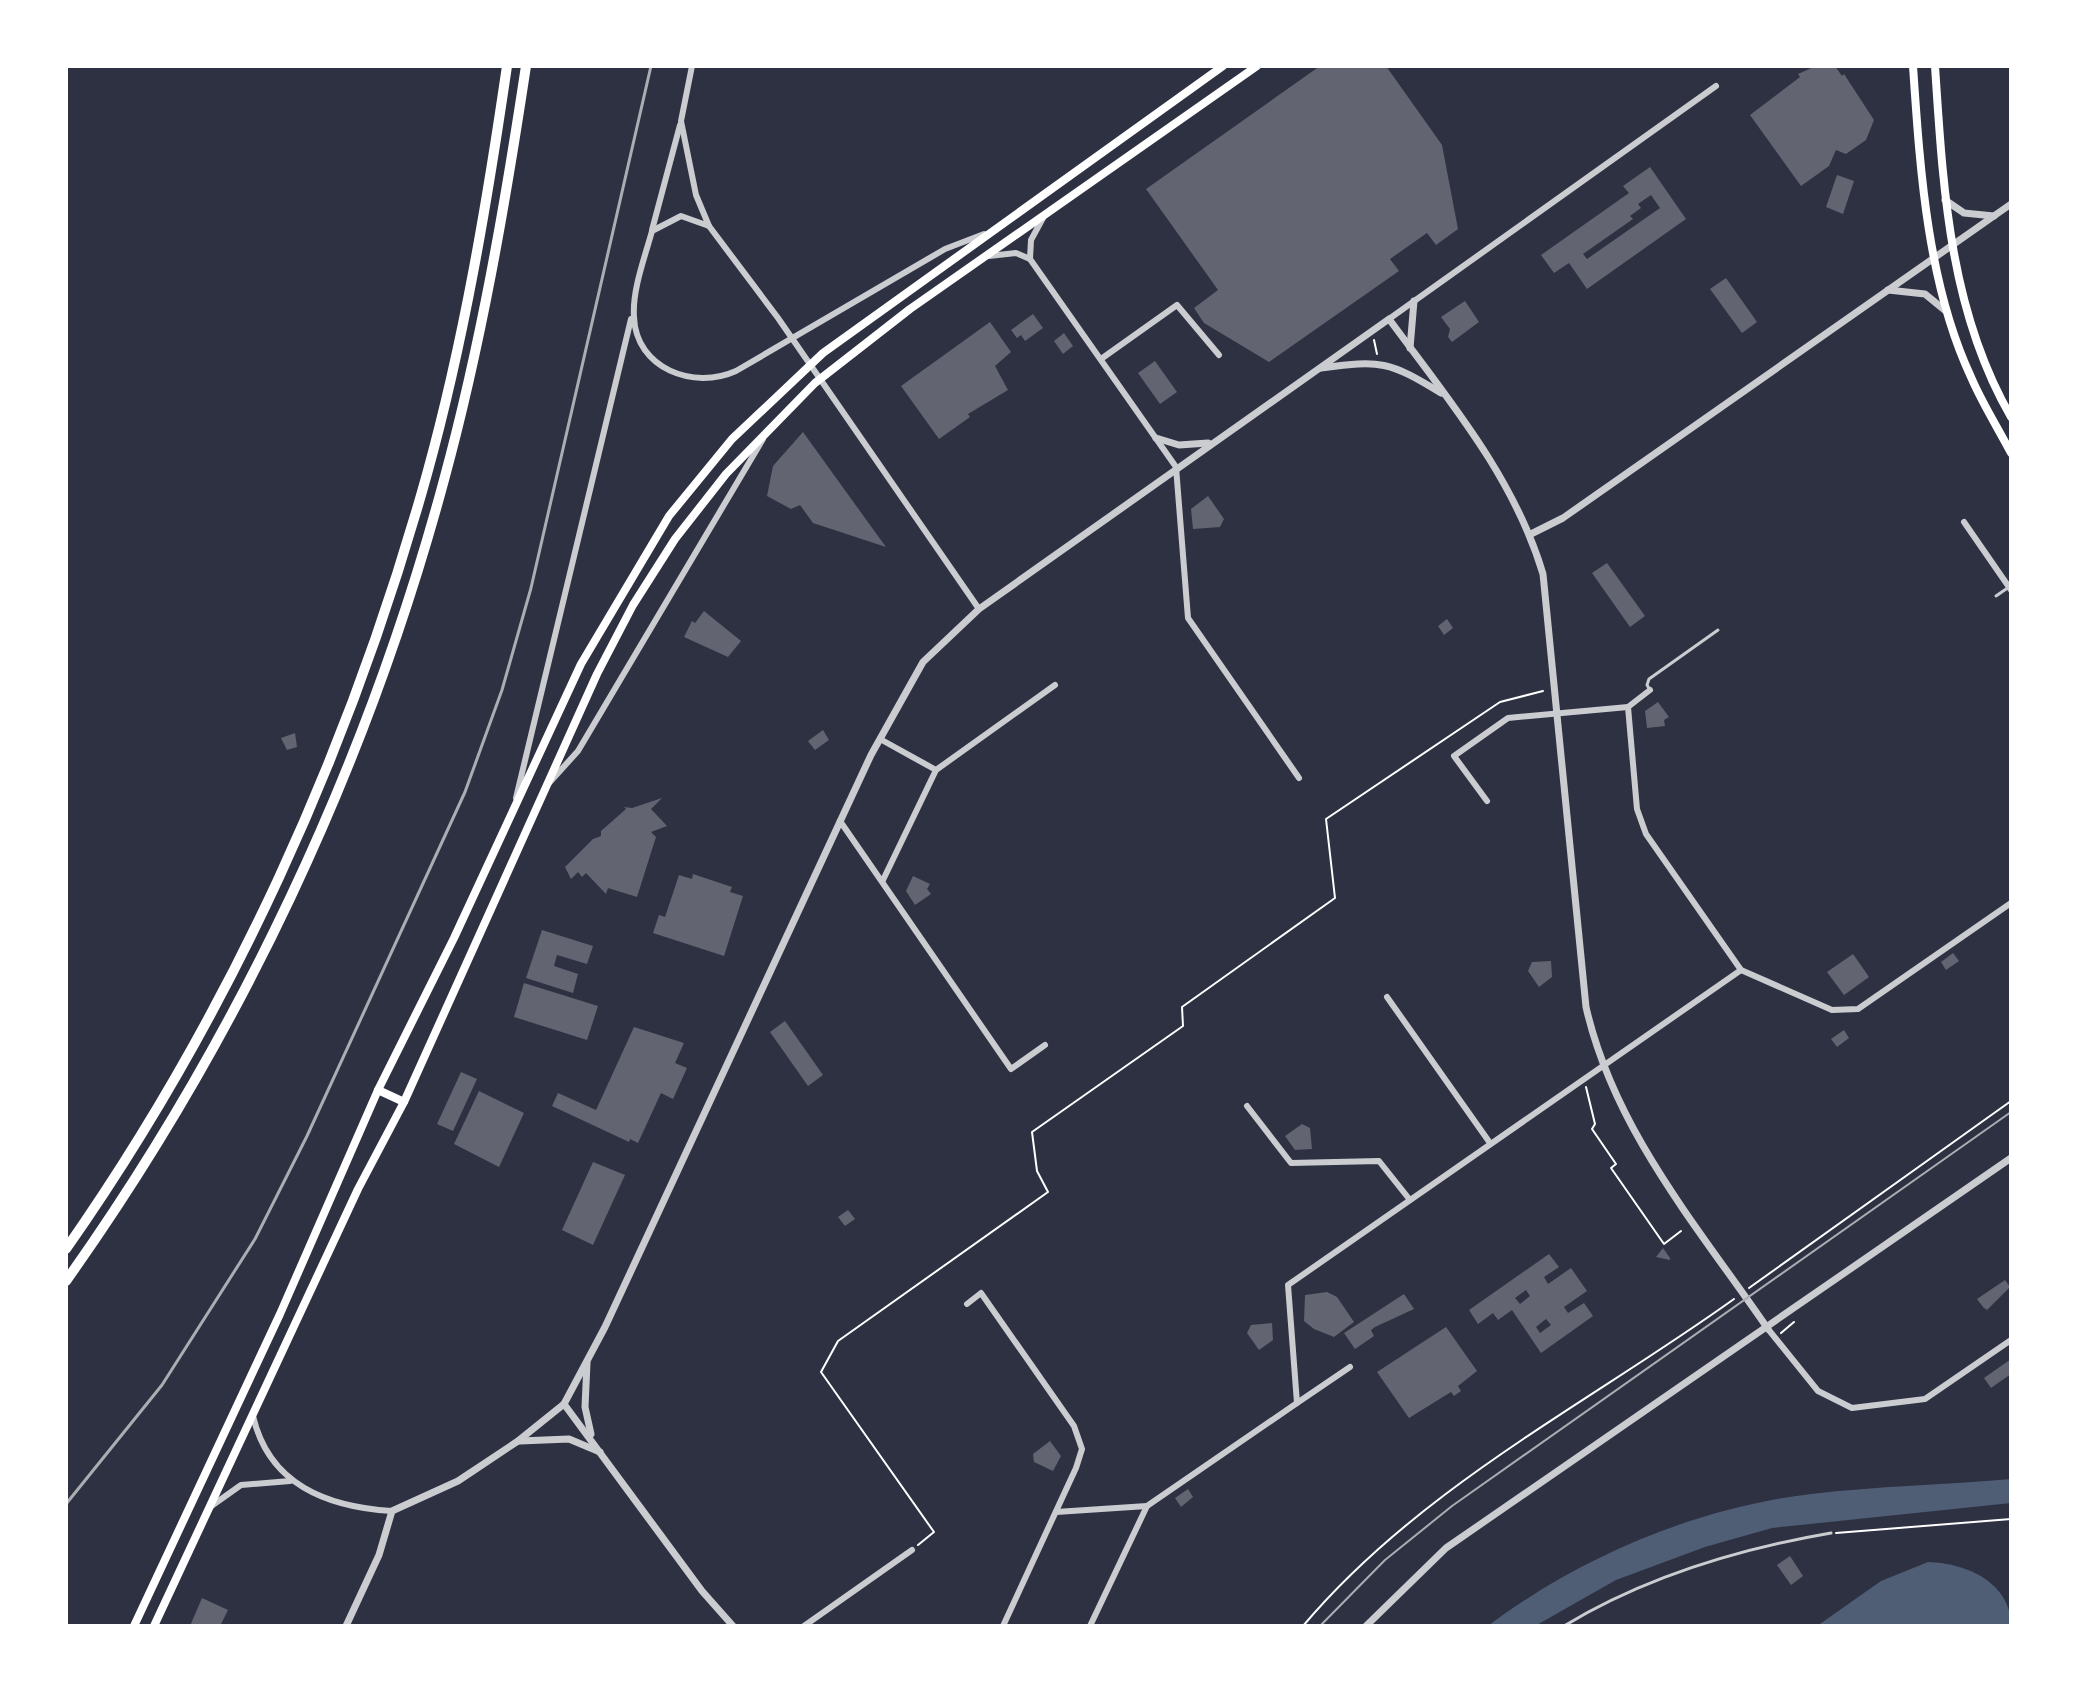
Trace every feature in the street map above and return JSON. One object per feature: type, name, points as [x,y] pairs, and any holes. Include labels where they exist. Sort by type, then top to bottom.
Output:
[{"type":"highway","points":[[66,1249],[141,1134],[243,953],[328,766],[365,669],[419,501],[453,373],[479,242],[507,66]]},
{"type":"highway","points":[[66,1281],[156,1145],[258,964],[302,871],[382,678],[420,563],[470,378],[492,275],[526,66]]},
{"type":"main road","points":[[134,1626],[280,1314],[378,1090],[599,631],[654,537],[701,474],[797,374],[984,234],[1223,66]]},
{"type":"main road","points":[[154,1626],[358,1189],[404,1102],[597,674],[653,573],[696,511],[768,429],[834,366],[1257,66]]},
{"type":"main road","points":[[1913,66],[1936,257],[1947,312],[1970,376],[2011,453]]},
{"type":"main road","points":[[1935,66],[1944,199],[1952,245],[1975,339],[2008,403],[2011,417]]},
{"type":"main road","points":[[378,1090],[404,1102]]},
{"type":"street","points":[[512,813],[692,66]]},
{"type":"street","points":[[210,1507],[241,1485],[290,1481],[363,1509],[392,1511],[458,1481],[518,1441],[564,1404],[840,821],[880,739],[928,656],[979,609],[1716,86]]},
{"type":"street","points":[[681,121],[696,195],[709,226],[778,318],[979,609]]},
{"type":"street","points":[[1944,199],[1964,213],[1994,216]]},
{"type":"street","points":[[1531,534],[1563,518],[2011,204]]},
{"type":"street","points":[[1046,214],[1031,240],[1030,259],[1176,467],[1188,618],[1299,778]]},
{"type":"street","points":[[652,231],[681,216],[709,226]]},
{"type":"street","points":[[633,312],[636,332],[646,349],[679,377],[714,378],[736,371],[945,249],[984,234]]},
{"type":"street","points":[[985,256],[1009,253],[1030,259]]},
{"type":"street","points":[[1888,290],[1925,294],[1947,312]]},
{"type":"street","points":[[1410,348],[1414,301]]},
{"type":"street","points":[[1101,359],[1177,305],[1219,355]]},
{"type":"street","points":[[1389,319],[1446,396],[1512,495],[1531,534],[1543,574],[1586,1007],[1602,1069],[1643,1148],[1768,1329],[1818,1391],[1852,1408],[1925,1399],[2011,1340]]},
{"type":"street","points":[[1319,368],[1377,358],[1446,396]]},
{"type":"street","points":[[543,791],[578,751],[768,429]]},
{"type":"street","points":[[1156,438],[1188,446],[1214,441]]},
{"type":"street","points":[[1964,522],[2010,588]]},
{"type":"street","points":[[882,880],[936,770],[1055,685]]},
{"type":"street","points":[[1487,801],[1454,756],[1508,718],[1628,707],[1650,690]]},
{"type":"street","points":[[1628,707],[1637,809],[1646,834],[1741,970],[1832,1010],[1858,1009],[2011,903]]},
{"type":"street","points":[[880,739],[936,770]]},
{"type":"street","points":[[840,821],[1011,1069],[1045,1045]]},
{"type":"street","points":[[1297,1403],[1288,1285],[1741,970]]},
{"type":"street","points":[[1387,997],[1490,1143]]},
{"type":"street","points":[[1247,1106],[1291,1163],[1379,1161],[1410,1200]]},
{"type":"street","points":[[1366,1626],[1446,1548],[1768,1329],[2011,1158]]},
{"type":"street","points":[[967,1304],[981,1293],[1074,1426],[1082,1449],[1003,1626]]},
{"type":"street","points":[[588,1357],[585,1407],[592,1439]]},
{"type":"street","points":[[1090,1626],[1147,1506],[1350,1367]]},
{"type":"street","points":[[564,1404],[702,1591],[733,1626]]},
{"type":"street","points":[[253,1415],[266,1455],[290,1481]]},
{"type":"street","points":[[518,1441],[569,1439],[603,1454]]},
{"type":"street","points":[[1056,1512],[1147,1506]]},
{"type":"street","points":[[346,1626],[379,1555],[392,1511]]},
{"type":"street","points":[[804,1626],[912,1550]]},
{"type":"lane","points":[[1996,596],[2010,588]]},
{"type":"lane","points":[[1650,690],[1647,685],[1649,679],[1718,630]]},
{"type":"lane","points":[[1564,1626],[1615,1598],[1687,1569],[1741,1552],[1831,1533]]},
{"type":"path","points":[[1374,340],[1377,358]]},
{"type":"path","points":[[912,1550],[934,1532],[821,1372],[838,1341],[1048,1192],[1037,1171],[1032,1132],[1183,1026],[1182,1007],[1335,898],[1326,819],[1500,702],[1543,691]]},
{"type":"path","points":[[1584,1079],[1595,1124],[1592,1129],[1616,1164],[1611,1168],[1664,1244],[1681,1231]]},
{"type":"path","points":[[1756,1283],[2011,1101]]},
{"type":"path","points":[[1303,1626],[1369,1560],[1452,1491],[1599,1387],[1656,1354],[1730,1302]]},
{"type":"path","points":[[1780,1334],[1794,1322]]},
{"type":"path","points":[[1831,1533],[2011,1519]]},
{"type":"water","points":[[2011,1479],[2011,1503],[1772,1528],[1705,1547],[1616,1580],[1535,1626],[1488,1626],[1523,1601],[1600,1557],[1683,1523],[1726,1510],[1811,1494]]},
{"type":"water","points":[[1928,1562],[1957,1566],[1984,1578],[2004,1598],[2011,1626],[1817,1626],[1881,1581]]},
{"type":"building","points":[[1320,66],[1386,66],[1442,145],[1458,229],[1436,245],[1427,233],[1390,259],[1399,271],[1269,362],[1204,323],[1194,308],[1218,290],[1146,189]]},
{"type":"building","points":[[1816,66],[1835,66],[1842,76],[1844,74],[1874,120],[1866,140],[1846,154],[1836,150],[1829,166],[1801,186],[1750,115],[1800,77],[1798,74]]},
{"type":"building","points":[[1650,167],[1686,219],[1587,289],[1569,263],[1554,273],[1541,255],[1629,193],[1623,186]],"holes":[[[1651,195],[1660,208],[1587,259],[1583,254],[1633,219],[1630,216],[1641,208],[1638,204]]]},
{"type":"building","points":[[1837,175],[1854,181],[1843,214],[1826,207]]},
{"type":"building","points":[[1726,278],[1757,322],[1742,333],[1710,289]]},
{"type":"building","points":[[1465,301],[1479,322],[1452,342],[1448,337],[1450,329],[1441,317]]},
{"type":"building","points":[[1033,314],[1043,328],[1025,341],[1021,335],[1017,338],[1011,330]]},
{"type":"building","points":[[990,322],[1011,352],[995,366],[1008,390],[968,414],[970,417],[939,439],[901,386]]},
{"type":"building","points":[[1064,333],[1073,346],[1063,354],[1054,341]]},
{"type":"building","points":[[1155,361],[1177,392],[1160,404],[1138,373]]},
{"type":"building","points":[[803,432],[886,547],[813,523],[800,505],[791,509],[767,496],[773,466]]},
{"type":"building","points":[[1208,496],[1224,519],[1220,527],[1193,529],[1191,509]]},
{"type":"building","points":[[1607,563],[1645,616],[1630,627],[1592,573]]},
{"type":"building","points":[[704,611],[741,641],[728,657],[684,637],[692,621],[695,623]]},
{"type":"building","points":[[1447,619],[1453,628],[1444,635],[1438,626]]},
{"type":"building","points":[[1658,702],[1669,717],[1664,720],[1665,726],[1647,728],[1645,711]]},
{"type":"building","points":[[823,730],[829,740],[815,750],[808,741]]},
{"type":"building","points":[[295,733],[297,747],[287,750],[281,738]]},
{"type":"building","points":[[662,798],[651,809],[667,826],[651,832],[656,837],[637,897],[608,888],[606,894],[586,873],[582,877],[578,872],[571,879],[565,867],[593,839],[601,836],[601,831],[626,809],[624,807],[632,808]]},
{"type":"building","points":[[693,874],[732,887],[730,892],[743,896],[724,956],[653,933],[659,915],[665,917],[679,875],[692,879]]},
{"type":"building","points":[[913,876],[930,884],[927,889],[931,894],[915,905],[906,891]]},
{"type":"building","points":[[542,930],[593,946],[587,964],[557,955],[554,966],[578,974],[573,993],[526,978]]},
{"type":"building","points":[[1953,953],[1959,961],[1946,970],[1941,962]]},
{"type":"building","points":[[1853,954],[1869,977],[1844,995],[1827,972]]},
{"type":"building","points":[[1551,961],[1552,977],[1539,987],[1528,971],[1532,962]]},
{"type":"building","points":[[524,983],[598,1006],[587,1040],[514,1017]]},
{"type":"building","points":[[785,1021],[823,1075],[808,1086],[770,1032]]},
{"type":"building","points":[[634,1027],[684,1043],[675,1063],[687,1068],[673,1099],[661,1093],[638,1143],[630,1139],[629,1142],[552,1106],[558,1093],[596,1110]]},
{"type":"building","points":[[1844,1030],[1849,1038],[1837,1047],[1831,1039]]},
{"type":"building","points":[[461,1072],[477,1079],[453,1131],[437,1124]]},
{"type":"building","points":[[479,1091],[524,1113],[499,1167],[454,1144]]},
{"type":"building","points":[[1302,1124],[1310,1128],[1312,1149],[1295,1150],[1285,1136]]},
{"type":"building","points":[[593,1162],[625,1175],[593,1245],[562,1230]]},
{"type":"building","points":[[848,1210],[855,1219],[845,1226],[838,1217]]},
{"type":"building","points":[[1663,1248],[1670,1258],[1670,1260],[1656,1257]]},
{"type":"building","points":[[1549,1254],[1559,1267],[1544,1277],[1548,1284],[1571,1268],[1587,1291],[1564,1307],[1568,1313],[1584,1303],[1593,1316],[1541,1353],[1512,1310],[1498,1320],[1493,1313],[1478,1324],[1469,1310]],"holes":[[[1526,1290],[1530,1296],[1520,1304],[1515,1298]],[[1546,1319],[1551,1325],[1540,1333],[1536,1327]]]},
{"type":"building","points":[[2005,1280],[2010,1287],[1987,1310],[1977,1299]]},
{"type":"building","points":[[1327,1292],[1337,1297],[1354,1322],[1334,1337],[1304,1321],[1305,1295]]},
{"type":"building","points":[[1404,1294],[1414,1309],[1375,1327],[1371,1330],[1374,1336],[1355,1349],[1344,1333]]},
{"type":"building","points":[[1272,1323],[1273,1340],[1259,1350],[1247,1333],[1251,1325]]},
{"type":"building","points":[[1446,1327],[1477,1371],[1458,1386],[1461,1391],[1454,1396],[1451,1392],[1409,1418],[1377,1372]]},
{"type":"building","points":[[2011,1359],[2011,1374],[1991,1388],[1984,1378]]},
{"type":"building","points":[[1050,1441],[1061,1456],[1053,1471],[1034,1462],[1033,1454]]},
{"type":"building","points":[[1188,1489],[1193,1497],[1181,1507],[1175,1498]]},
{"type":"building","points":[[1790,1556],[1803,1576],[1791,1585],[1777,1565]]},
{"type":"building","points":[[202,1598],[228,1610],[220,1626],[190,1626]]},
{"type":"tram line","points":[[1320,1626],[1385,1560],[1452,1506],[2011,1112]]},
{"type":"railway","points":[[66,1504],[162,1385],[255,1239],[307,1136],[465,792],[502,690],[531,588],[651,66]]}]
